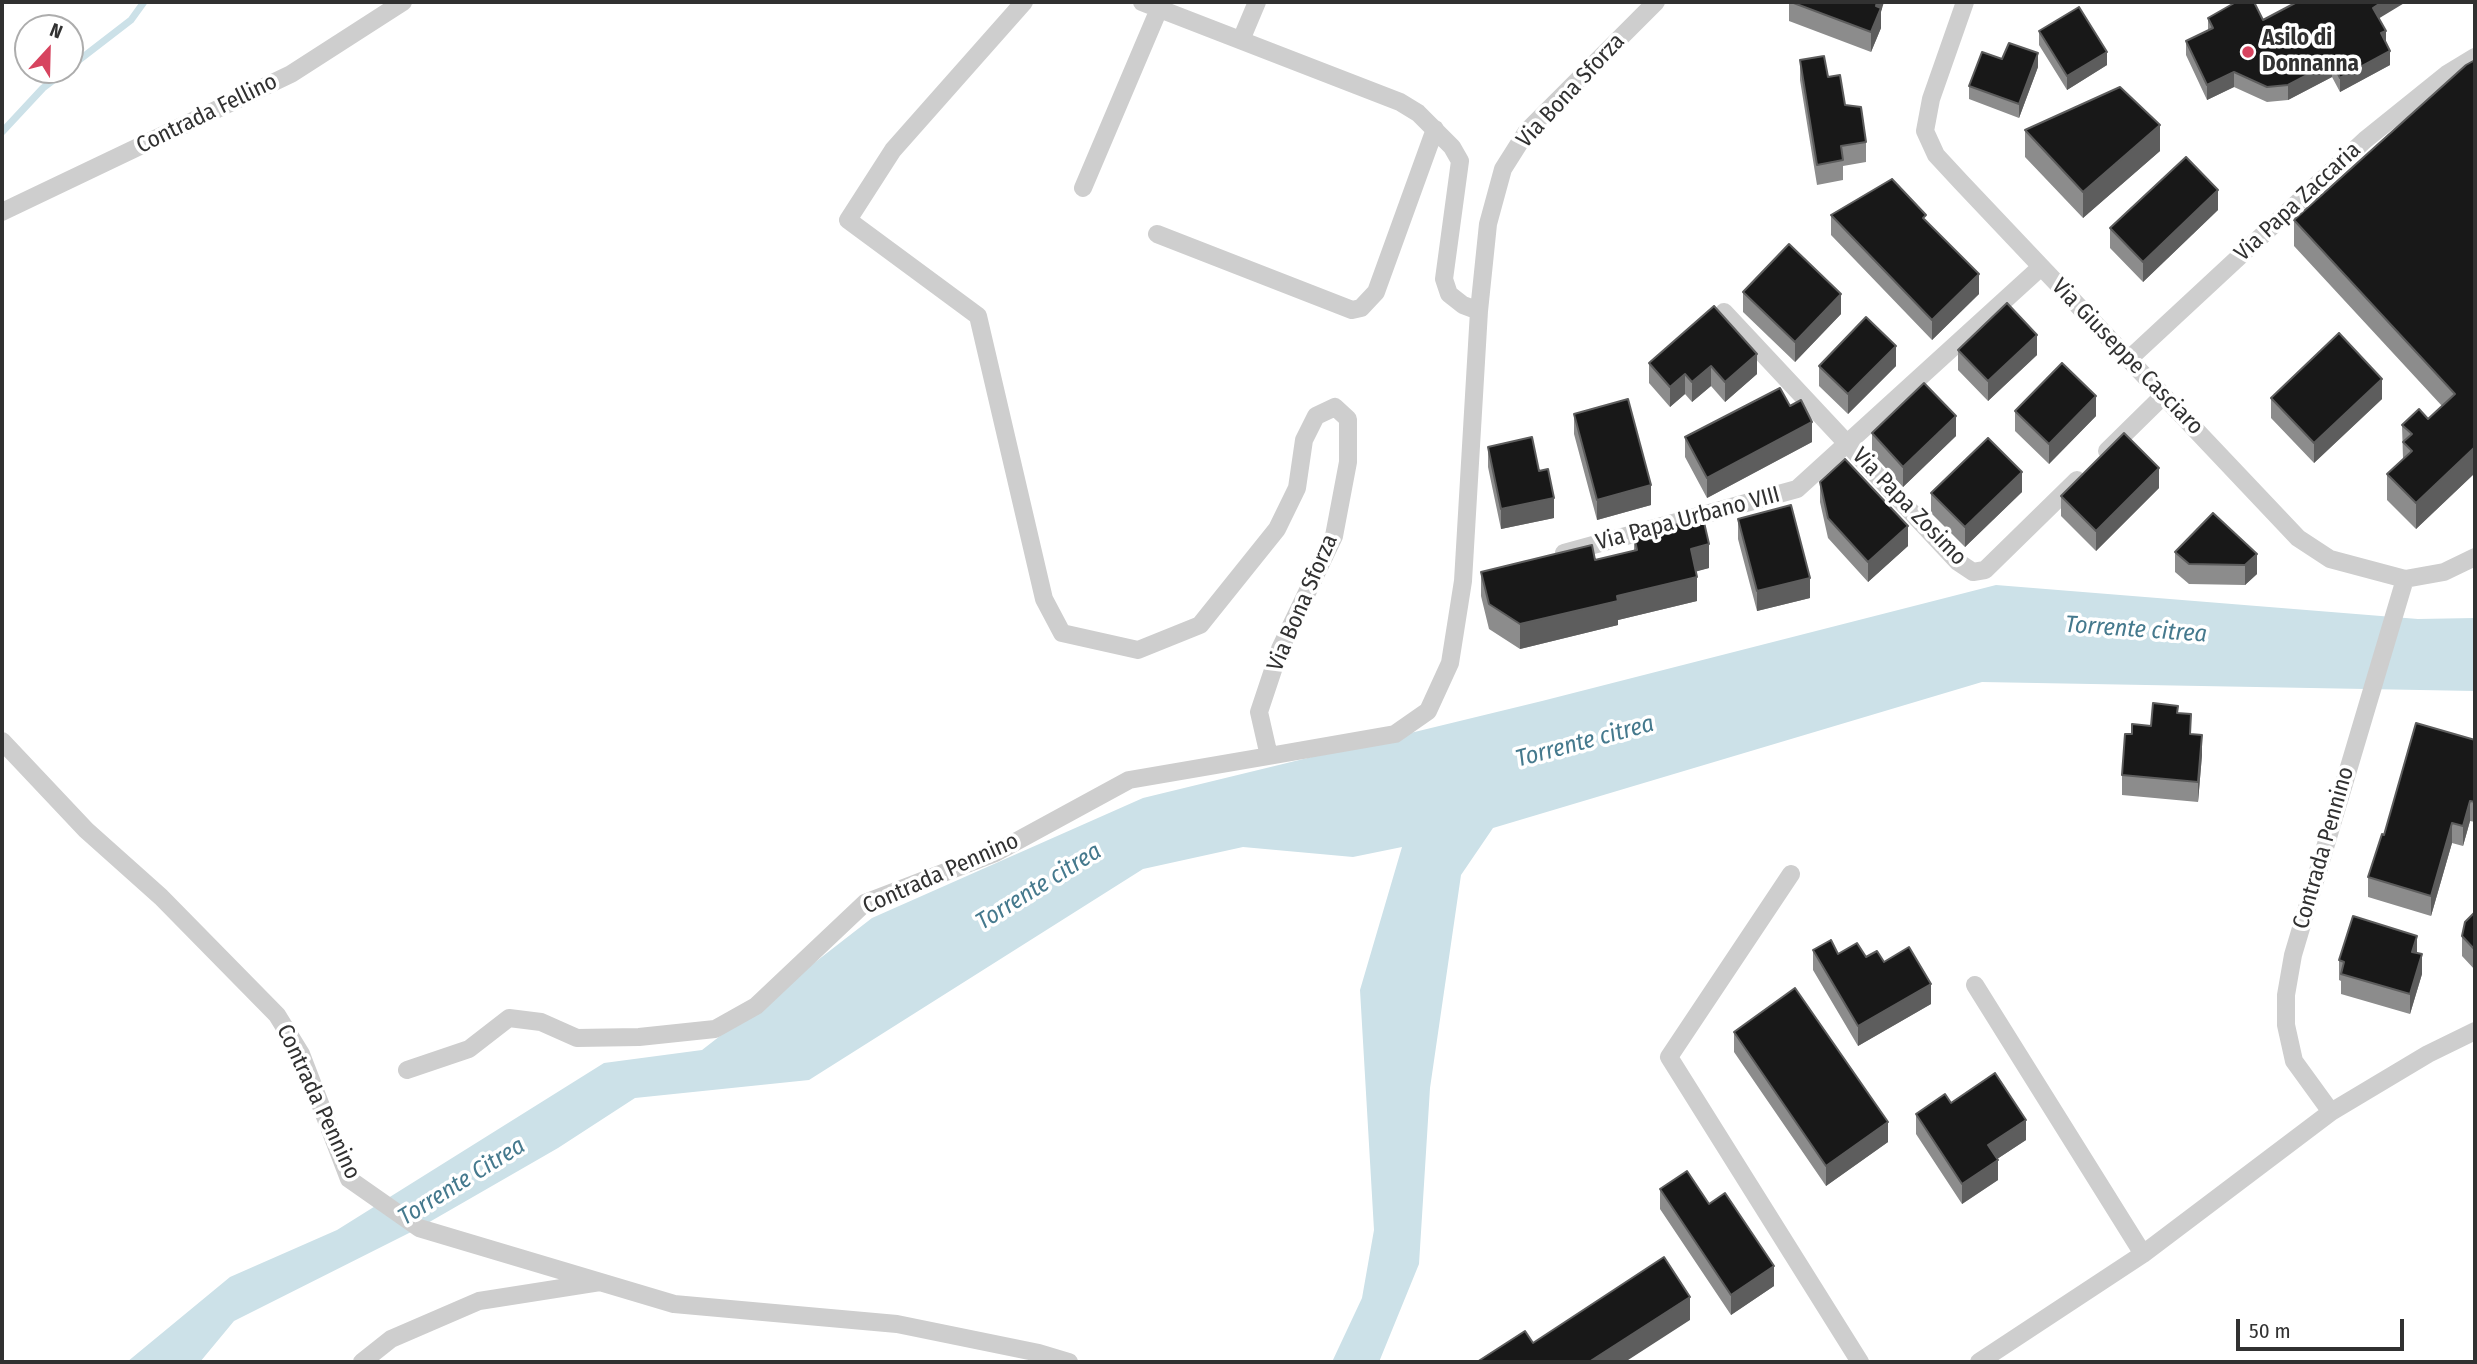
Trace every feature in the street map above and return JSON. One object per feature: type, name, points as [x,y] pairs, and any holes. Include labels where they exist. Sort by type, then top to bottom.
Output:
[{"type":"street","name":"Contrada Fellino","points":[[2,212],[291,74],[403,2]]},
{"type":"street","name":"Via Bona Sforza","points":[[1024,2],[893,150],[848,220],[978,316],[1044,598],[1062,633],[1138,650],[1200,625],[1277,529],[1297,488],[1304,440],[1316,416],[1335,407],[1348,419],[1348,462],[1334,536],[1279,649],[1259,712],[1269,756],[1395,734],[1428,711],[1450,663],[1469,579],[1479,311],[1488,224],[1503,169],[1527,131],[1656,2]]},
{"type":"street","points":[[1241,40],[1257,2]]},
{"type":"street","name":"Via Giuseppe Casciaro","points":[[1965,2],[1931,99],[1925,131],[1936,155],[2298,538],[2330,559],[2404,579],[2444,572],[2475,557]]},
{"type":"street","points":[[1083,188],[1150,5],[1400,102],[1435,129],[1460,161],[1444,259],[1444,279],[1449,294],[1463,305],[1479,311]]},
{"type":"street","name":"Via Papa Zaccaria","points":[[2129,359],[2365,140],[2447,74],[2475,57]]},
{"type":"street","points":[[1157,234],[1352,310],[1361,308],[1376,292],[1435,129]]},
{"type":"street","name":"Via Papa Urbano VIII","points":[[1543,559],[1797,489],[2041,267]]},
{"type":"street","name":"Via Papa Zosimo","points":[[1724,312],[1958,562],[1973,572],[1985,570],[2163,396]]},
{"type":"street","name":"Contrada Pennino","points":[[2331,1111],[2294,1061],[2286,1025],[2286,995],[2293,955],[2404,579]]},
{"type":"street","name":"Contrada Pennino","points":[[2,741],[86,830],[161,897],[276,1015],[301,1054],[349,1179],[419,1228],[674,1304],[897,1324],[1039,1353],[1069,1362]]},
{"type":"street","name":"Contrada Pennino","points":[[407,1070],[468,1049],[509,1018],[541,1022],[577,1038],[639,1037],[715,1029],[756,1006],[864,903],[995,853],[1129,780],[1269,756]]},
{"type":"street","points":[[1791,874],[1669,1057],[1860,1362]]},
{"type":"street","points":[[1975,985],[2143,1254]]},
{"type":"street","points":[[1979,1362],[2143,1254],[2331,1111],[2475,1031]]},
{"type":"street","points":[[362,1362],[391,1339],[479,1301],[561,1291],[603,1281]]},
{"type":"water","points":[[1996,585],[2418,619],[2475,618],[2475,691],[1982,682],[1493,828],[1461,875],[1430,1088],[1419,1264],[1379,1362],[1332,1362],[1362,1298],[1374,1230],[1360,990],[1402,847],[1353,857],[1243,847],[1143,869],[809,1080],[635,1098],[558,1148],[419,1228],[234,1321],[200,1362],[127,1362],[230,1277],[337,1230],[604,1063],[702,1050],[872,918],[1143,798],[1542,701]]},
{"type":"building","points":[[1791,2],[1877,2],[1876,6],[1881,8],[1871,32]]},
{"type":"building","name":"Asilo di Donnanna","points":[[2236,2],[2254,2],[2263,20],[2297,2],[2382,2],[2373,8],[2386,31],[2381,33],[2390,51],[2340,78],[2332,62],[2288,85],[2267,87],[2234,72],[2207,85],[2186,41],[2213,28],[2208,18]]},
{"type":"building","points":[[2079,7],[2107,52],[2067,76],[2039,31]]},
{"type":"building","points":[[2009,43],[2038,53],[2019,104],[1969,86],[1982,52],[2002,59]]},
{"type":"building","points":[[1824,56],[1828,77],[1840,75],[1845,105],[1861,107],[1866,142],[1841,146],[1843,160],[1817,165],[1800,60]]},
{"type":"building","points":[[2475,60],[2475,447],[2416,503],[2387,474],[2412,451],[2403,442],[2412,434],[2402,425],[2419,409],[2428,419],[2455,394],[2294,220],[2466,65]]},
{"type":"building","points":[[2120,87],[2160,125],[2083,192],[2025,130]]},
{"type":"building","points":[[2186,157],[2218,190],[2143,262],[2110,228]]},
{"type":"building","points":[[1892,179],[1926,215],[1923,218],[1979,274],[1932,320],[1831,215]]},
{"type":"building","points":[[1789,244],[1841,294],[1795,342],[1743,292]]},
{"type":"building","points":[[2007,303],[2037,335],[1988,381],[1958,350]]},
{"type":"building","points":[[1714,306],[1757,354],[1725,382],[1711,366],[1692,382],[1685,374],[1670,387],[1649,363]]},
{"type":"building","points":[[1866,317],[1896,346],[1848,394],[1819,366]]},
{"type":"building","points":[[2339,333],[2382,379],[2314,443],[2271,398]]},
{"type":"building","points":[[2062,363],[2096,396],[2049,444],[2015,411]]},
{"type":"building","points":[[1924,383],[1956,416],[1903,467],[1872,433]]},
{"type":"building","points":[[1780,388],[1790,406],[1801,400],[1812,422],[1707,478],[1685,437]]},
{"type":"building","points":[[1628,399],[1651,485],[1597,500],[1574,414]]},
{"type":"building","points":[[2124,433],[2159,468],[2096,531],[2061,496]]},
{"type":"building","points":[[1532,437],[1539,471],[1548,469],[1554,498],[1501,509],[1488,447]]},
{"type":"building","points":[[1988,438],[2022,472],[1965,527],[1931,493]]},
{"type":"building","points":[[1845,459],[1908,526],[1868,562],[1828,518],[1820,482]]},
{"type":"building","points":[[1791,505],[1810,578],[1757,591],[1738,519]]},
{"type":"building","points":[[2213,513],[2257,554],[2245,565],[2189,564],[2175,552]]},
{"type":"building","points":[[1703,518],[1709,544],[1691,549],[1697,577],[1617,596],[1618,601],[1520,624],[1489,604],[1481,572],[1592,545],[1595,560],[1637,550],[1634,535]]},
{"type":"building","points":[[2153,703],[2178,706],[2177,713],[2191,714],[2190,734],[2202,735],[2198,782],[2122,775],[2125,734],[2132,734],[2132,724],[2151,726]]},
{"type":"building","points":[[2416,723],[2475,740],[2475,802],[2470,801],[2463,826],[2452,823],[2431,896],[2368,877],[2382,834],[2384,835]]},
{"type":"building","points":[[2475,912],[2475,950],[2462,936],[2465,922]]},
{"type":"building","points":[[2353,916],[2417,936],[2412,952],[2422,954],[2410,994],[2341,974],[2344,962],[2339,960]]},
{"type":"building","points":[[1831,940],[1838,954],[1857,943],[1866,957],[1877,951],[1884,962],[1909,947],[1931,984],[1858,1026],[1813,950]]},
{"type":"building","points":[[1795,988],[1888,1122],[1826,1166],[1734,1032]]},
{"type":"building","points":[[1995,1073],[2026,1120],[1988,1145],[1998,1160],[1962,1184],[1916,1114],[1945,1094],[1951,1103]]},
{"type":"building","points":[[1687,1171],[1709,1204],[1725,1193],[1774,1266],[1731,1295],[1660,1189]]},
{"type":"building","points":[[1664,1257],[1690,1297],[1589,1362],[1477,1362],[1525,1331],[1533,1343]]},
{"type":"waterway","points":[[84,56],[131,20],[144,2]]},
{"type":"waterway","points":[[2,132],[48,84]]},
{"type":"place","name":"Asilo di Donnanna","points":[[2248,52]]},
{"type":"water label","name":"Torrente citrea","points":[[2136,630]]},
{"type":"water label","name":"Torrente citrea","points":[[1585,742]]},
{"type":"water label","name":"Torrente citrea","points":[[1039,887]]},
{"type":"water label","name":"Torrente Citrea","points":[[462,1182]]}]
